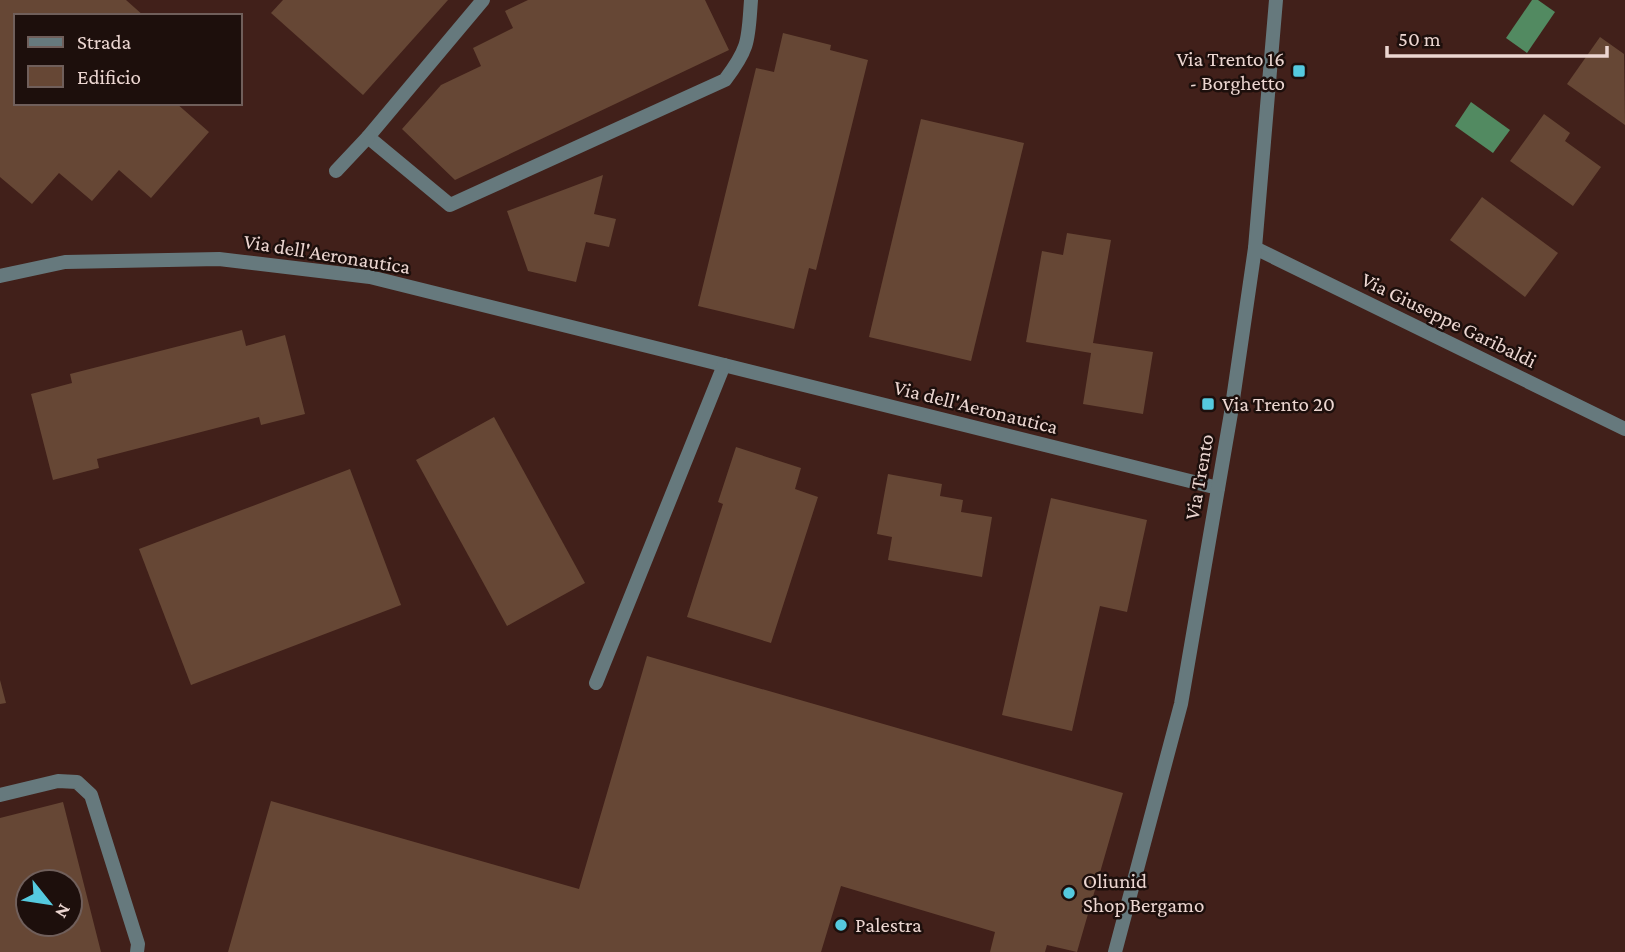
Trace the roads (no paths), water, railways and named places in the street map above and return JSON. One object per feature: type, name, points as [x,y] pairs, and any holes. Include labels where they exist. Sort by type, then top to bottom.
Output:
[{"type":"street","points":[[336,171],[368,137],[483,0]]},
{"type":"street","points":[[368,137],[450,205],[725,80],[741,60],[748,41],[751,0]]},
{"type":"street","name":"Via Trento","points":[[1115,952],[1181,704],[1218,488],[1255,248],[1276,0]]},
{"type":"street","name":"Via Giuseppe Garibaldi","points":[[1255,248],[1625,429]]},
{"type":"street","name":"Via dell'Aeronautica","points":[[0,276],[65,262],[219,259],[356,275],[1218,488]]},
{"type":"street","points":[[596,683],[724,365]]},
{"type":"street","points":[[0,795],[58,781],[76,782],[91,795],[138,944],[137,952]]},
{"type":"place","name":"Via Trento 16 - Borghetto","points":[[1299,71]]},
{"type":"place","name":"Via Trento 20","points":[[1208,404]]},
{"type":"place","name":"Oliunid Shop Bergamo","points":[[1069,893]]},
{"type":"place","name":"Palestra","points":[[841,925]]}]
